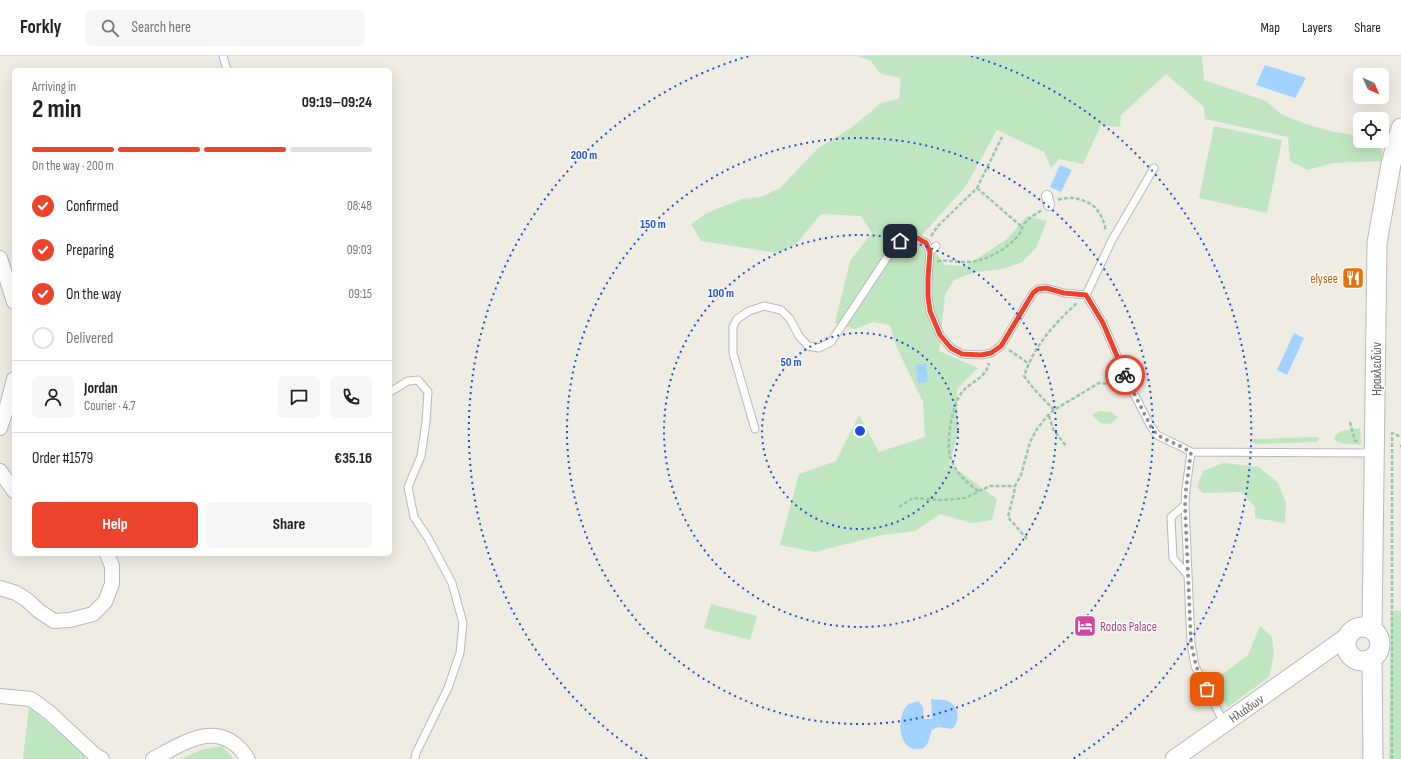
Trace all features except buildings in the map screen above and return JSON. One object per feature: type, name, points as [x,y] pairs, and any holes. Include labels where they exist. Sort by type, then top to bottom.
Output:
[{"type":"main road","name":"Ηρακλειδών","points":[[1373,759],[1363,644],[1377,243],[1391,164],[1401,128]]},
{"type":"street","points":[[0,258],[12,296]]},
{"type":"street","points":[[0,428],[12,387]]},
{"type":"street","points":[[0,471],[12,488]]},
{"type":"street","points":[[0,588],[16,593],[27,600],[39,612],[54,621],[70,620],[93,614],[105,602],[112,584],[112,566],[108,556]]},
{"type":"street","name":"Ηλιάδων","points":[[1174,759],[1318,657],[1363,644]]},
{"type":"street","points":[[0,696],[31,699],[50,713],[102,759]]},
{"type":"street","points":[[153,759],[191,739],[209,735],[222,737],[235,743],[248,759]]},
{"type":"lane","points":[[223,56],[226,68]]},
{"type":"lane","points":[[1086,295],[1112,240],[1154,168]]},
{"type":"lane","points":[[755,429],[733,353],[733,327],[737,319],[749,311],[764,306],[781,310],[790,319],[799,336],[808,346],[819,348],[831,342],[886,259],[900,241],[914,236],[926,243],[930,252],[928,297],[930,311],[940,335],[951,348],[962,354],[981,355],[991,353],[1001,346],[1033,293],[1038,289],[1046,288],[1064,293],[1086,295]]},
{"type":"lane","points":[[930,252],[936,246]]},
{"type":"lane","points":[[1086,295],[1103,323],[1130,386],[1150,425],[1157,435],[1191,452],[1369,448]]},
{"type":"lane","points":[[392,391],[408,381],[418,380],[428,392],[426,422],[421,456],[408,487],[414,517],[428,538],[452,583],[464,622],[460,653],[448,688],[416,753],[415,759]]},
{"type":"lane","points":[[1191,452],[1185,505],[1191,643],[1196,666],[1224,723]]},
{"type":"lane","points":[[1185,505],[1172,518],[1172,531],[1173,558],[1187,574]]},
{"type":"path","points":[[926,243],[938,226],[977,188],[1002,137]]},
{"type":"path","points":[[977,188],[1022,227]]},
{"type":"path","points":[[929,262],[950,260],[962,262],[991,257],[1018,237],[1022,232],[1022,227],[1048,200],[1069,198],[1082,199],[1090,203],[1101,214],[1107,234],[1112,240]]},
{"type":"path","points":[[1054,410],[1024,376],[1028,363],[1041,342],[1055,324],[1086,295]]},
{"type":"path","points":[[1001,346],[1028,363]]},
{"type":"path","points":[[978,491],[960,475],[950,456],[950,431],[957,399],[963,391],[988,370],[991,353]]},
{"type":"path","points":[[1027,539],[1008,517],[1015,486],[1021,475],[1030,442],[1037,429],[1054,410],[1099,383],[1130,386]]},
{"type":"path","points":[[1048,416],[1053,429],[1066,446]]},
{"type":"path","points":[[1350,422],[1355,441],[1369,448]]},
{"type":"path","points":[[1392,759],[1392,433],[1401,437]]},
{"type":"path","points":[[899,508],[913,498],[941,500],[966,498],[990,486],[1015,486]]},
{"type":"green space","points":[[856,56],[1202,56],[1204,80],[1266,101],[1281,114],[1308,125],[1353,135],[1353,148],[1381,148],[1382,161],[1333,163],[1308,170],[1290,161],[1288,137],[1205,119],[1204,107],[1166,74],[1121,115],[1120,127],[1101,125],[1083,164],[1059,159],[1051,168],[1044,152],[997,130],[966,186],[922,235],[945,265],[966,266],[1007,239],[1027,216],[1047,221],[1036,248],[1022,262],[1003,269],[975,272],[954,280],[945,295],[939,351],[978,368],[957,389],[958,433],[949,464],[997,499],[992,520],[972,523],[940,514],[915,531],[882,535],[815,552],[780,545],[799,474],[836,461],[859,415],[879,452],[925,437],[923,402],[895,344],[890,325],[873,322],[855,329],[835,323],[850,261],[872,233],[861,216],[821,214],[796,244],[778,253],[701,241],[691,224],[707,213],[742,199],[761,197],[780,188],[818,148],[851,128],[881,103],[899,99],[901,78],[881,74],[870,60]]},
{"type":"green space","points":[[1214,126],[1282,140],[1267,213],[1199,198]]},
{"type":"green space","points":[[1099,411],[1111,412],[1118,417],[1111,424],[1100,423],[1092,415]]},
{"type":"green space","points":[[1360,428],[1361,445],[1340,443],[1334,440],[1335,436],[1340,432]]},
{"type":"green space","points":[[1318,437],[1320,439],[1316,442],[1255,444],[1252,442],[1253,439]]},
{"type":"green space","points":[[1223,463],[1259,467],[1278,483],[1286,503],[1285,523],[1255,518],[1255,507],[1241,492],[1203,493],[1197,487],[1203,471]]},
{"type":"green space","points":[[711,604],[757,616],[750,640],[704,628]]},
{"type":"green space","points":[[1391,610],[1401,611],[1401,759],[1389,759]]},
{"type":"green space","points":[[1260,626],[1272,637],[1274,655],[1269,677],[1228,707],[1211,683],[1248,655]]},
{"type":"green space","points":[[29,707],[92,759],[23,759]]},
{"type":"green space","points":[[222,746],[234,759],[181,759],[203,749]]},
{"type":"water","points":[[1265,65],[1306,78],[1295,98],[1256,85]]},
{"type":"water","points":[[1060,165],[1072,170],[1061,192],[1050,187]]},
{"type":"water","points":[[1294,333],[1304,338],[1287,375],[1277,370]]},
{"type":"water","points":[[926,364],[928,382],[918,383],[916,365]]},
{"type":"water","points":[[931,699],[946,700],[952,704],[958,714],[957,722],[952,729],[938,727],[932,730],[928,743],[924,748],[916,749],[909,747],[905,743],[900,729],[902,714],[909,704],[918,701],[923,707],[924,719],[932,719]]},
{"type":"way so far","points":[[1125,375],[1150,425],[1157,435],[1191,452],[1185,505],[1191,643],[1196,666],[1207,689]]},
{"type":"place","name":"elysee","points":[[1353,278]]},
{"type":"place","name":"Rodos Palace","points":[[1085,626]]},
{"type":"route","points":[[900,241],[914,236],[926,243],[930,252],[928,297],[930,311],[940,335],[951,348],[962,354],[981,355],[991,353],[1001,346],[1033,293],[1038,289],[1046,288],[1064,293],[1086,295],[1103,323],[1125,375]]}]
